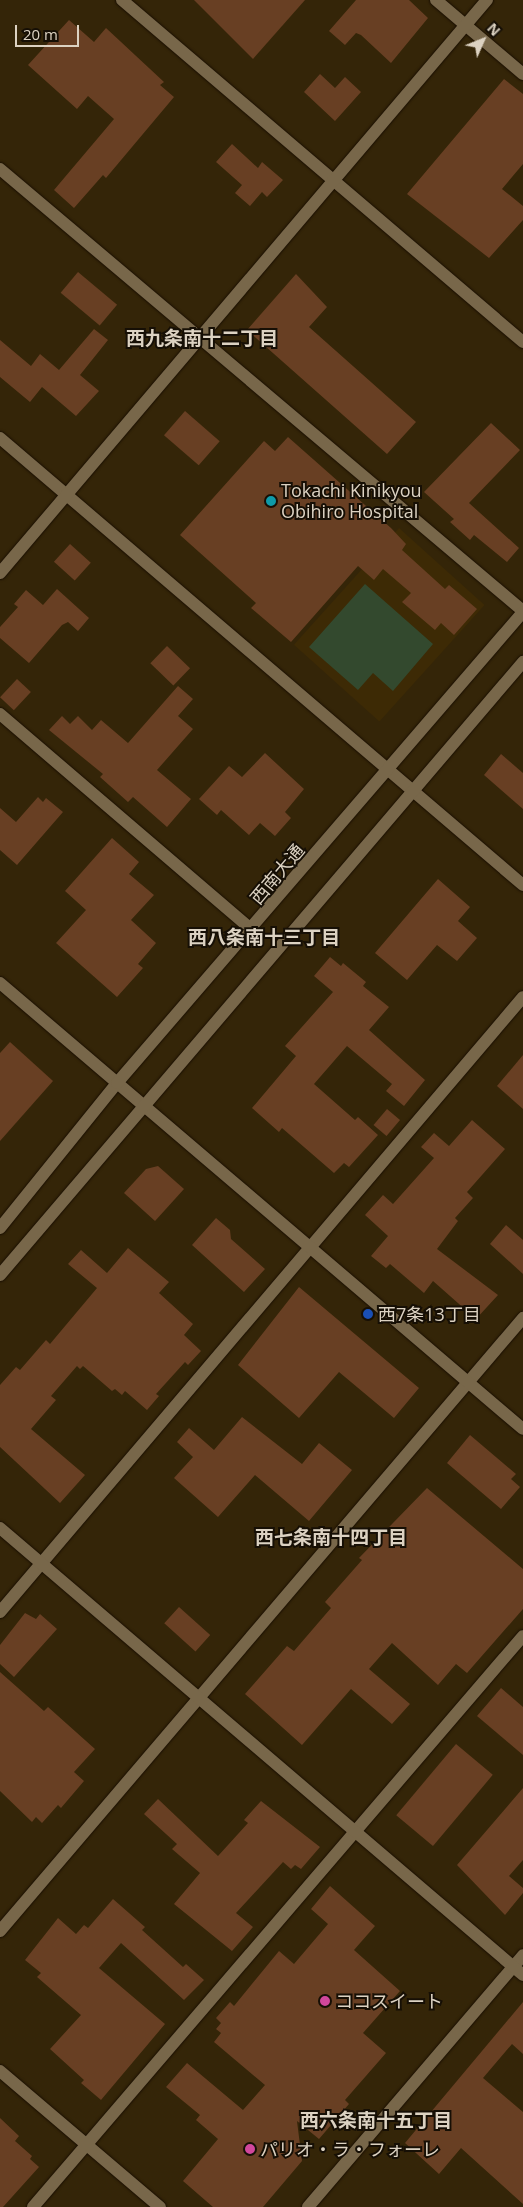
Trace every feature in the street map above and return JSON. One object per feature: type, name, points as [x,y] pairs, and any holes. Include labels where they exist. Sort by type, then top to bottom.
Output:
[{"type":"street","points":[[122,0],[333,182],[523,342]]},
{"type":"street","points":[[436,0],[523,74]]},
{"type":"street","points":[[0,573],[487,0]]},
{"type":"street","points":[[0,169],[200,336],[523,611]]},
{"type":"street","points":[[0,438],[523,885]]},
{"type":"street","name":"西南大通","points":[[0,1228],[117,1083],[252,930],[523,611]]},
{"type":"street","points":[[0,1275],[523,662]]},
{"type":"street","points":[[0,714],[252,930]]},
{"type":"street","points":[[0,983],[523,1429]]},
{"type":"street","points":[[0,1612],[523,997]]},
{"type":"street","points":[[0,1931],[523,1318]]},
{"type":"street","points":[[0,1528],[518,1971]]},
{"type":"street","points":[[33,2207],[523,1636]]},
{"type":"street","points":[[308,2207],[518,1971],[523,1955]]},
{"type":"street","points":[[0,2071],[160,2207]]},
{"type":"shaded area","points":[[399,528],[484,605],[379,722],[294,645]]},
{"type":"green space","points":[[365,584],[433,644],[393,691],[373,673],[358,690],[309,647]]},
{"type":"building","points":[[194,0],[305,0],[253,59]]},
{"type":"building","points":[[356,0],[409,0],[428,18],[391,63],[361,35],[356,33],[345,45],[329,31]]},
{"type":"building","points":[[69,20],[94,42],[106,28],[164,82],[160,85],[174,97],[106,178],[103,175],[74,208],[54,190],[114,119],[88,96],[77,109],[28,65]]},
{"type":"building","points":[[320,74],[335,88],[345,77],[361,92],[335,121],[304,92]]},
{"type":"building","points":[[504,79],[523,94],[523,164],[502,189],[523,206],[523,220],[489,258],[407,194]]},
{"type":"building","points":[[232,144],[258,168],[262,162],[283,180],[267,197],[262,192],[250,206],[235,193],[242,185],[216,162]]},
{"type":"building","points":[[78,272],[117,305],[100,325],[61,293]]},
{"type":"building","points":[[296,274],[327,307],[309,327],[416,422],[387,454],[247,330]]},
{"type":"building","points":[[94,329],[108,340],[80,375],[99,391],[76,416],[42,387],[30,402],[0,377],[0,340],[31,366],[40,354],[59,370]]},
{"type":"building","points":[[185,411],[220,441],[199,465],[164,435]]},
{"type":"building","points":[[491,423],[520,450],[469,503],[519,548],[507,562],[474,535],[470,540],[450,522],[454,519],[424,492]]},
{"type":"building","points":[[288,437],[391,528],[406,544],[402,550],[445,589],[449,585],[477,609],[454,635],[441,623],[435,630],[402,602],[411,593],[383,569],[374,580],[358,566],[291,642],[251,608],[256,603],[180,535],[264,441],[275,451]]},
{"type":"building","points":[[70,544],[91,563],[75,581],[54,562]]},
{"type":"building","points":[[57,589],[89,618],[78,631],[68,622],[62,625],[29,663],[0,638],[0,627],[18,607],[14,604],[26,590],[43,605]]},
{"type":"building","points":[[167,646],[190,668],[173,685],[150,663]]},
{"type":"building","points":[[17,679],[31,692],[14,710],[0,697]]},
{"type":"building","points":[[178,686],[193,699],[178,716],[193,729],[157,770],[191,799],[167,827],[133,797],[128,802],[100,777],[103,774],[49,730],[62,716],[70,724],[78,716],[92,730],[101,720],[128,743]]},
{"type":"building","points":[[265,753],[304,789],[285,812],[291,818],[275,836],[260,823],[249,835],[221,810],[217,815],[199,799],[229,766],[242,777]]},
{"type":"building","points":[[501,754],[523,773],[523,809],[484,775]]},
{"type":"building","points":[[38,797],[43,802],[46,798],[63,812],[17,865],[0,850],[0,808],[16,822]]},
{"type":"building","points":[[112,838],[139,862],[129,874],[154,895],[131,920],[156,943],[138,964],[143,968],[117,997],[56,943],[86,910],[65,891]]},
{"type":"building","points":[[438,879],[470,907],[458,921],[477,938],[457,961],[437,945],[407,980],[375,953]]},
{"type":"building","points":[[330,957],[341,966],[343,963],[366,982],[363,986],[389,1007],[369,1030],[425,1080],[404,1106],[386,1091],[392,1084],[347,1046],[314,1084],[355,1120],[358,1117],[378,1135],[349,1167],[344,1163],[334,1173],[282,1128],[279,1132],[252,1108],[296,1056],[285,1046],[333,992],[314,976]]},
{"type":"building","points":[[10,1042],[53,1081],[0,1141],[0,1053]]},
{"type":"building","points":[[523,1055],[523,1109],[497,1086]]},
{"type":"building","points":[[387,1109],[400,1120],[387,1136],[374,1125]]},
{"type":"building","points":[[472,1120],[505,1149],[467,1192],[473,1198],[455,1218],[458,1221],[437,1249],[498,1295],[476,1319],[433,1281],[424,1293],[390,1264],[386,1268],[371,1256],[388,1236],[365,1215],[383,1195],[393,1204],[434,1158],[421,1147],[434,1133],[449,1146]]},
{"type":"building","points":[[158,1166],[184,1189],[155,1221],[124,1193],[146,1169]]},
{"type":"building","points":[[216,1218],[230,1230],[231,1239],[265,1269],[244,1292],[192,1245]]},
{"type":"building","points":[[506,1225],[523,1240],[523,1274],[490,1244]]},
{"type":"building","points":[[128,1248],[169,1282],[159,1293],[193,1324],[184,1335],[201,1351],[188,1365],[185,1362],[156,1394],[159,1396],[147,1410],[125,1391],[122,1395],[115,1389],[112,1391],[83,1366],[80,1369],[77,1366],[51,1396],[56,1400],[31,1429],[85,1475],[60,1503],[0,1447],[0,1385],[16,1367],[20,1370],[46,1340],[50,1344],[97,1288],[68,1264],[81,1250],[107,1273]]},
{"type":"building","points":[[299,1287],[419,1388],[394,1418],[339,1372],[299,1418],[238,1365]]},
{"type":"building","points":[[242,1417],[302,1464],[319,1443],[352,1470],[309,1521],[255,1475],[218,1517],[174,1478],[193,1457],[177,1442],[189,1428],[214,1450]]},
{"type":"building","points":[[470,1435],[516,1474],[511,1479],[520,1487],[501,1509],[447,1463]]},
{"type":"building","points":[[427,1488],[523,1569],[523,1609],[467,1673],[456,1664],[438,1685],[392,1643],[369,1669],[410,1704],[392,1724],[351,1689],[302,1745],[245,1694],[287,1646],[294,1651],[331,1608],[325,1602],[362,1560],[359,1558]]},
{"type":"building","points":[[179,1607],[210,1635],[195,1651],[164,1623]]},
{"type":"building","points":[[25,1613],[36,1619],[40,1614],[57,1629],[14,1677],[0,1664],[0,1645]]},
{"type":"building","points":[[0,1672],[44,1711],[48,1707],[95,1749],[74,1772],[84,1781],[61,1808],[58,1805],[42,1823],[36,1817],[32,1822],[0,1791]]},
{"type":"building","points":[[501,1688],[523,1707],[523,1755],[477,1716]]},
{"type":"building","points":[[456,1744],[493,1775],[433,1846],[396,1815]]},
{"type":"building","points":[[523,1788],[523,1860],[509,1876],[523,1888],[523,1893],[505,1915],[457,1865]]},
{"type":"building","points":[[158,1799],[218,1856],[248,1823],[244,1820],[261,1801],[320,1847],[301,1869],[295,1865],[291,1869],[283,1862],[236,1913],[253,1927],[232,1951],[174,1904],[200,1873],[172,1849],[177,1844],[144,1814]]},
{"type":"building","points":[[330,1886],[375,1926],[354,1950],[400,1991],[363,2033],[386,2053],[345,2100],[349,2104],[319,2139],[297,2121],[302,2161],[263,2207],[213,2207],[183,2181],[218,2139],[196,2120],[200,2115],[166,2087],[187,2063],[243,2110],[265,2085],[214,2042],[221,2033],[216,2029],[221,2023],[216,2018],[230,2002],[234,2006],[279,1951],[294,1964],[328,1924],[311,1909]]},
{"type":"building","points":[[113,1899],[145,1927],[142,1930],[183,1967],[186,1964],[204,1980],[184,2000],[121,1943],[99,1968],[165,2024],[101,2100],[81,2083],[84,2080],[50,2049],[81,2015],[37,1977],[41,1973],[25,1960],[58,1918],[76,1934],[84,1925],[88,1928]]},
{"type":"building","points":[[523,2002],[523,2054],[512,2044],[483,2078],[523,2112],[523,2204],[461,2148],[439,2174],[405,2143]]},
{"type":"building","points":[[0,2118],[19,2136],[15,2141],[32,2156],[30,2159],[39,2167],[3,2207],[0,2207]]},
{"type":"place","name":"Tokachi Kinikyou Obihiro Hospital","points":[[271,501]]},
{"type":"place","name":"西7条13丁目","points":[[368,1314]]},
{"type":"place","name":"ココスイート","points":[[325,2001]]},
{"type":"place","name":"パリオ・ラ・フォーレ","points":[[250,2149]]},
{"type":"district","name":"西九条南十二丁目","points":[[202,339]]},
{"type":"district","name":"西八条南十三丁目","points":[[264,938]]},
{"type":"district","name":"西七条南十四丁目","points":[[331,1538]]},
{"type":"district","name":"西六条南十五丁目","points":[[376,2121]]}]
